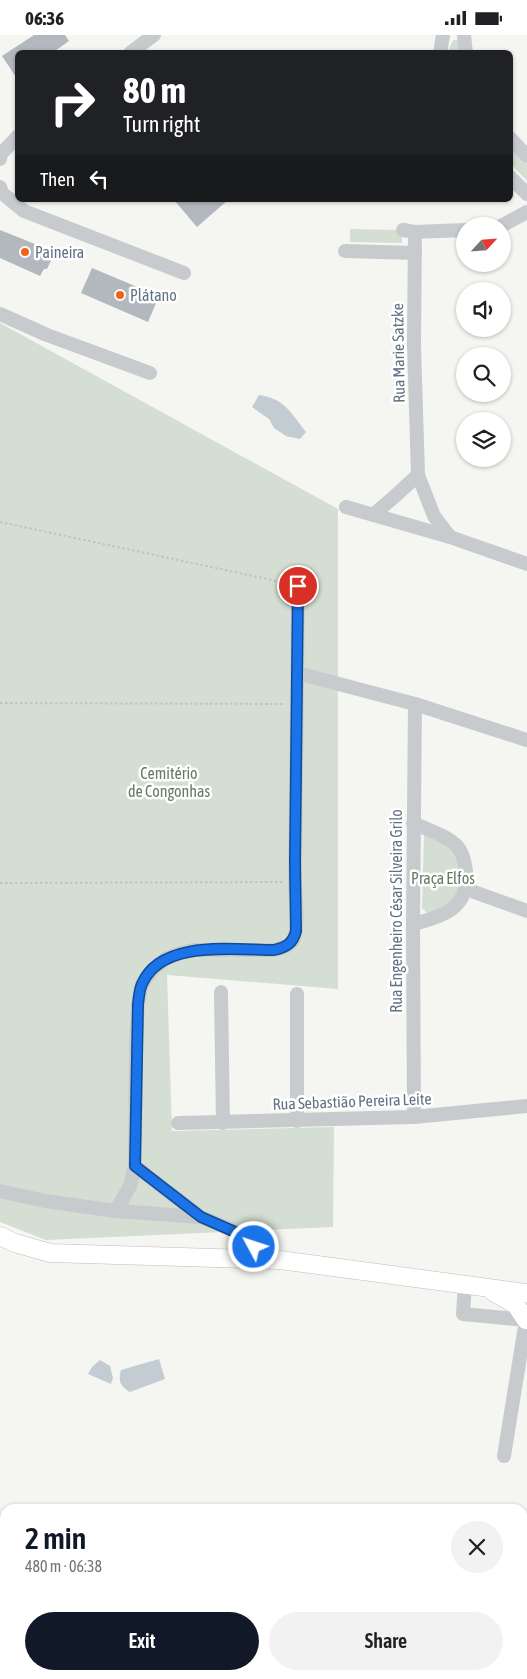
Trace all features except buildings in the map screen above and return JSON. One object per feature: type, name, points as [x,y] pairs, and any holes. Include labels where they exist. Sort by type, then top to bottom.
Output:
[{"type":"main road","points":[[0,1236],[34,1249],[59,1254],[280,1260],[527,1292]]},
{"type":"main road","points":[[486,1287],[516,1305],[527,1320]]},
{"type":"street","points":[[134,50],[154,35]]},
{"type":"street","points":[[440,50],[443,35]]},
{"type":"street","points":[[464,35],[466,50]]},
{"type":"street","points":[[0,159],[1,154],[15,139]]},
{"type":"street","points":[[513,141],[527,156]]},
{"type":"street","points":[[513,180],[527,194]]},
{"type":"street","points":[[0,187],[2,193],[24,211],[184,273]]},
{"type":"street","points":[[511,220],[527,212]]},
{"type":"street","name":"Rua Marie Satzke","points":[[450,537],[434,516],[418,475],[414,345],[415,253],[409,231],[456,230]]},
{"type":"street","points":[[345,251],[415,253]]},
{"type":"street","points":[[0,314],[47,335],[150,373]]},
{"type":"street","points":[[373,515],[418,475]]},
{"type":"street","points":[[346,507],[450,537],[527,564]]},
{"type":"street","points":[[116,1211],[130,1186],[135,1166],[136,1042],[138,1004],[142,984],[153,969],[165,959],[177,954],[193,950],[274,950],[290,944],[294,939],[296,931],[298,586]]},
{"type":"street","points":[[297,673],[414,704],[527,740]]},
{"type":"street","name":"Rua Engenheiro César Silveira Grilo","points":[[414,704],[414,1117]]},
{"type":"street","points":[[413,823],[454,843],[464,861],[466,889],[454,907],[444,915],[413,924]]},
{"type":"street","points":[[466,889],[527,911]]},
{"type":"street","points":[[220,992],[223,1123]]},
{"type":"street","points":[[297,995],[297,1121]]},
{"type":"street","name":"Rua Sebastião Pereira Leite","points":[[178,1123],[414,1117],[527,1106]]},
{"type":"street","points":[[135,1166],[201,1217],[242,1235],[266,1259]]},
{"type":"street","points":[[0,1191],[45,1201],[116,1211],[201,1217]]},
{"type":"street","points":[[465,1284],[462,1314],[527,1320],[504,1456]]},
{"type":"path","points":[[0,522],[298,586]]},
{"type":"path","points":[[0,703],[297,704]]},
{"type":"path","points":[[0,883],[295,882]]},
{"type":"green space","points":[[453,40],[458,40],[461,50],[448,50]]},
{"type":"green space","points":[[513,150],[527,164],[527,181],[513,166]]},
{"type":"green space","points":[[350,229],[402,230],[402,243],[350,242]]},
{"type":"green space","name":"Cemitério de Congonhas","points":[[0,323],[338,509],[338,989],[167,975],[172,1131],[334,1127],[333,1227],[46,1240],[0,1222]]},
{"type":"green space","name":"Praça Elfos","points":[[424,834],[455,850],[462,883],[451,907],[428,914],[422,908]]},
{"type":"shaded area","points":[[259,395],[275,399],[286,407],[306,432],[300,439],[286,436],[274,428],[269,419],[252,407]]},
{"type":"shaded area","points":[[159,1359],[165,1379],[130,1392],[122,1385],[120,1380],[121,1370]]},
{"type":"shaded area","points":[[100,1360],[110,1366],[113,1378],[111,1384],[88,1374],[92,1367]]},
{"type":"place","name":"Paineira","points":[[25,252]]},
{"type":"place","name":"Plátano","points":[[120,295]]},
{"type":"route","points":[[254,1247],[242,1235],[201,1217],[135,1166],[138,1004],[142,984],[153,969],[165,959],[193,950],[274,950],[290,944],[294,939],[296,931],[298,586]]}]
